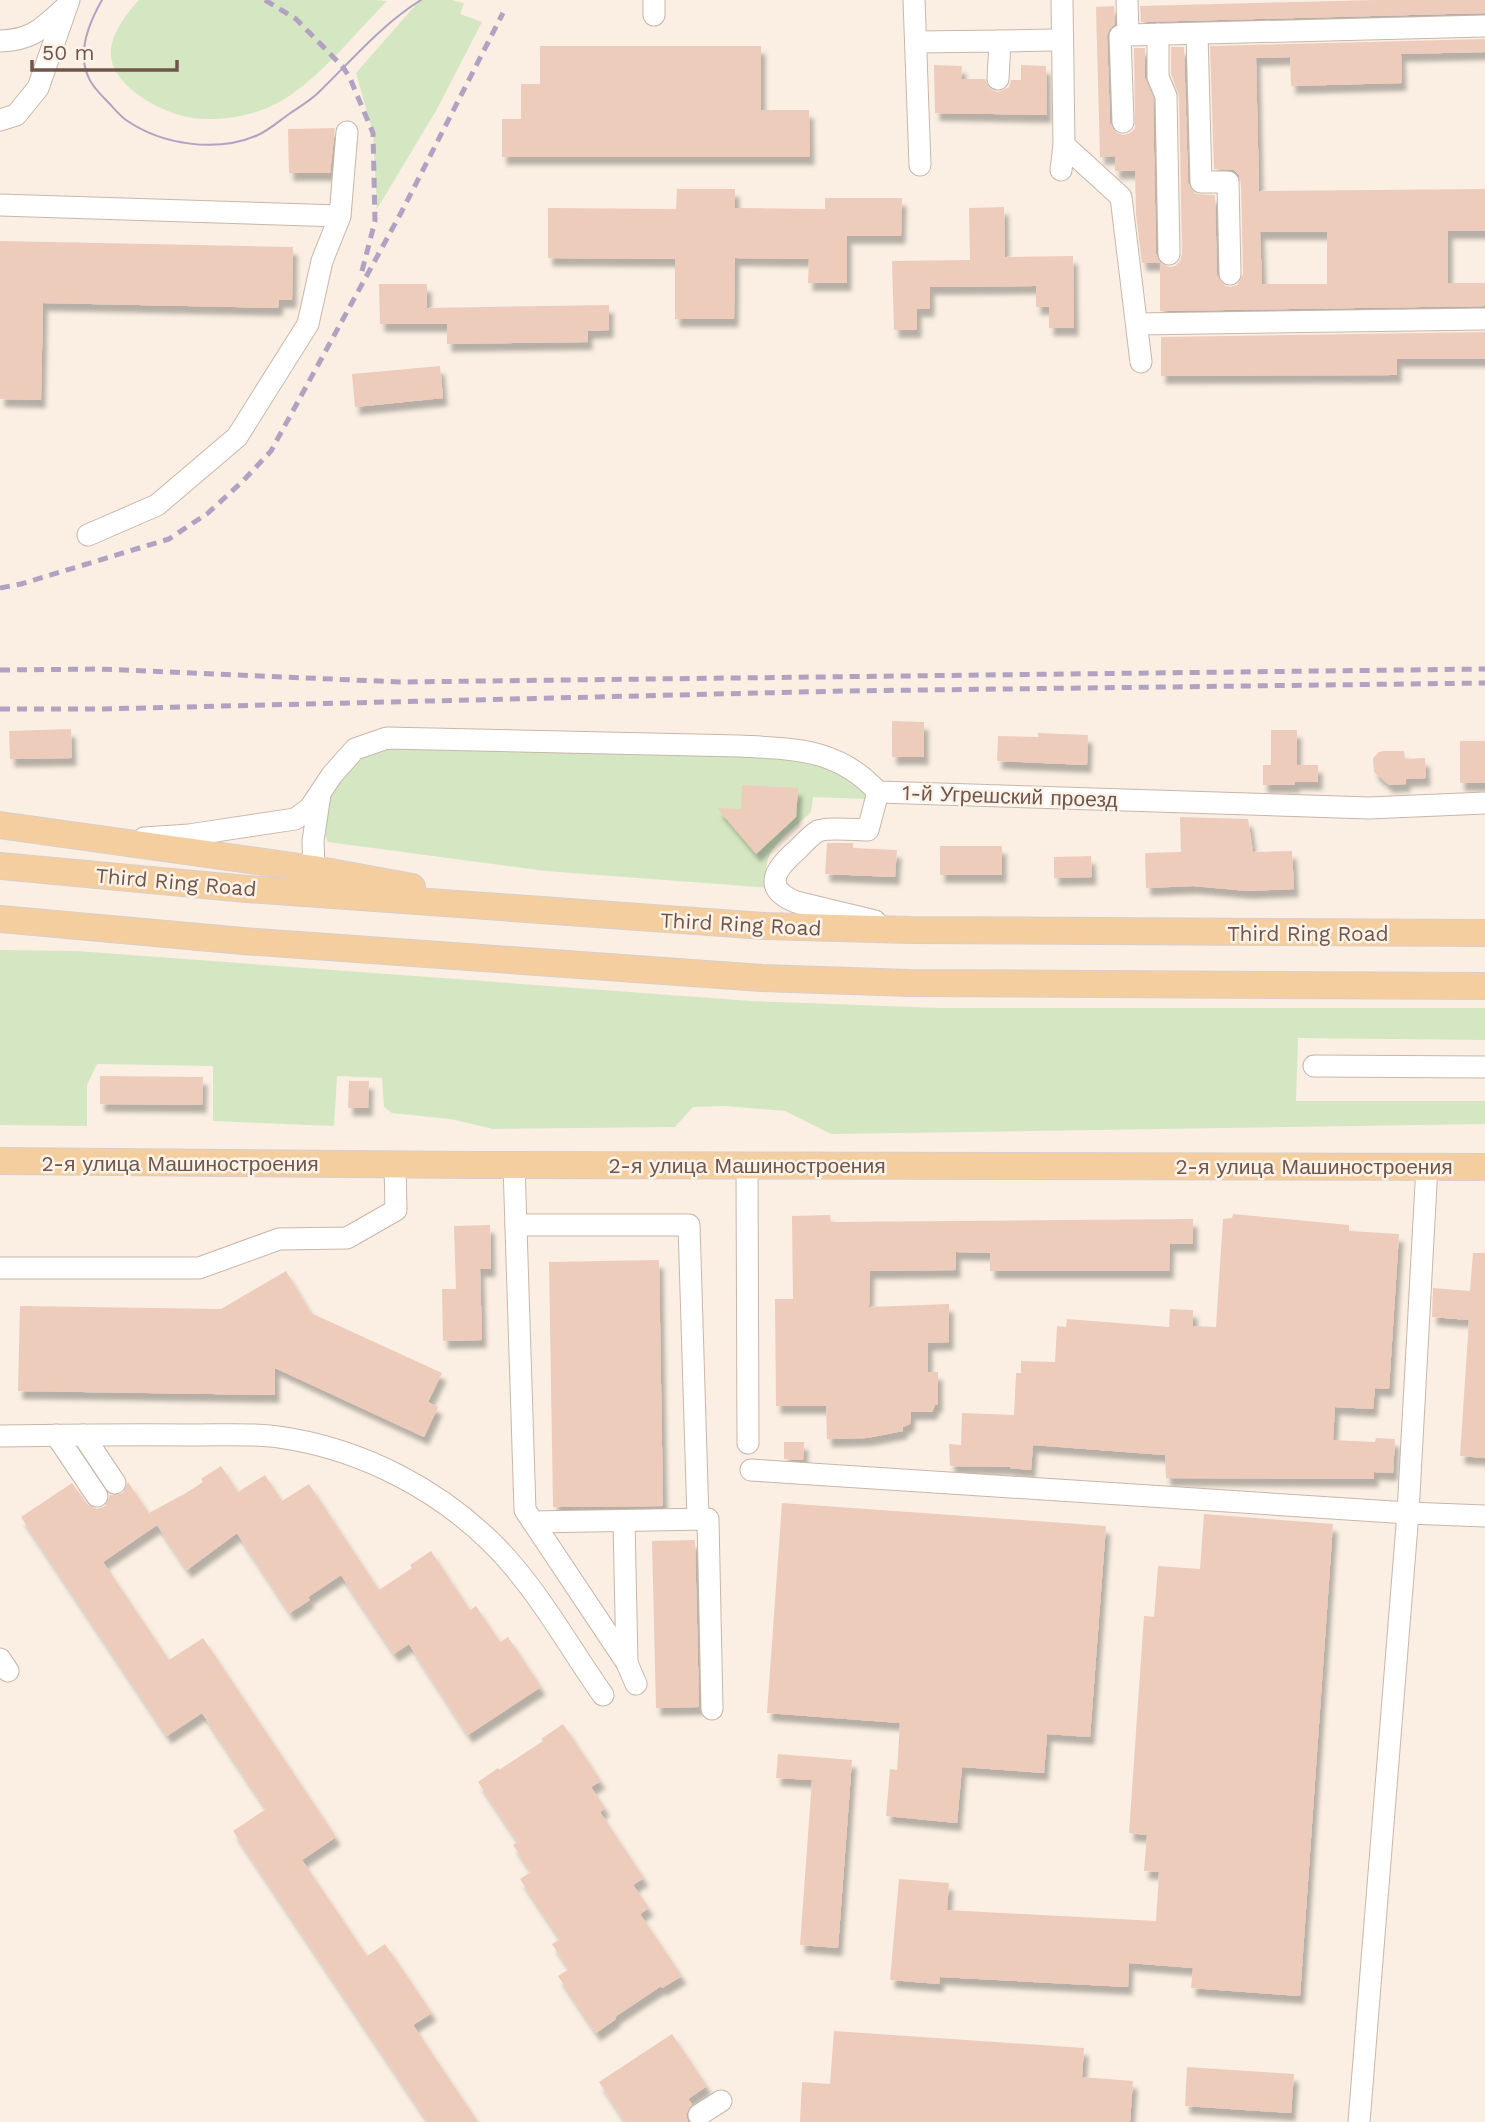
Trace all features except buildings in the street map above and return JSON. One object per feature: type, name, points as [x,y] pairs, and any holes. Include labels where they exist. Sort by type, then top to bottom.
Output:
[{"type":"main road","points":[[0,825],[314,869],[544,911]]},
{"type":"main road","name":"Third Ring Road","points":[[0,866],[247,889],[765,926],[910,930],[1485,933]]},
{"type":"main road","points":[[0,919],[541,964],[834,981],[1485,986]]},
{"type":"main road","points":[[0,931],[78,926]]},
{"type":"main road","name":"2-я улица Машиностроения","points":[[2,1162],[1485,1167]]},
{"type":"street","points":[[914,0],[920,164]]},
{"type":"street","points":[[1061,170],[1065,145],[1062,0]]},
{"type":"street","points":[[1128,0],[1128,35]]},
{"type":"street","points":[[0,41],[18,41],[36,33],[69,3]]},
{"type":"street","points":[[0,120],[16,115],[38,88],[69,3]]},
{"type":"street","points":[[1123,122],[1120,36],[1485,26]]},
{"type":"street","points":[[1158,34],[1157,77],[1167,96],[1169,254]]},
{"type":"street","points":[[1197,34],[1201,182],[1228,182],[1230,274]]},
{"type":"street","points":[[916,42],[1052,40]]},
{"type":"street","points":[[998,79],[1000,41]]},
{"type":"street","points":[[88,536],[157,505],[237,437],[309,324],[322,261],[340,216],[348,132]]},
{"type":"street","points":[[1065,145],[1121,197],[1141,362]]},
{"type":"street","points":[[0,205],[340,216]]},
{"type":"street","points":[[1137,324],[1485,319]]},
{"type":"street","name":"1-й Угрешский проезд","points":[[109,840],[189,835],[295,818],[310,808],[332,775],[355,749],[387,738],[791,749],[833,758],[867,780],[878,792],[1369,808],[1485,803]]},
{"type":"street","points":[[878,792],[869,830],[819,831],[783,862],[776,872],[776,890],[796,902],[910,930]]},
{"type":"street","name":"1-й Угрешский проезд","points":[[314,869],[313,841],[320,794]]},
{"type":"street","points":[[1314,1066],[1485,1067]]},
{"type":"street","points":[[0,1268],[199,1268],[279,1240],[346,1238],[396,1210],[395,1164]]},
{"type":"street","points":[[514,1165],[524,1510],[627,1663],[636,1685]]},
{"type":"street","points":[[747,1165],[748,1443]]},
{"type":"street","points":[[1359,2122],[1408,1513],[1427,1167]]},
{"type":"street","points":[[516,1225],[689,1225],[698,1519]]},
{"type":"street","points":[[83,1434],[116,1483]]},
{"type":"street","points":[[0,1436],[83,1434],[290,1438],[334,1449],[404,1477],[470,1523],[500,1552],[517,1571],[603,1695]]},
{"type":"street","points":[[56,1435],[97,1496]]},
{"type":"street","points":[[751,1470],[1485,1516]]},
{"type":"street","points":[[533,1522],[708,1519],[712,1709]]},
{"type":"street","points":[[624,1521],[627,1663]]},
{"type":"street","points":[[699,2115],[721,2101]]},
{"type":"green space","points":[[139,0],[387,1],[315,75],[283,100],[250,114],[212,119],[182,116],[157,106],[134,92],[117,73],[111,54],[114,37]]},
{"type":"green space","points":[[420,0],[452,0],[464,3],[460,14],[482,22],[437,109],[377,209],[373,133],[356,73]]},
{"type":"green space","points":[[374,748],[815,758],[869,791],[867,799],[813,797],[811,812],[770,854],[766,875],[769,888],[546,871],[328,842],[324,822],[332,789],[350,762]]},
{"type":"green space","points":[[0,950],[77,951],[751,1001],[941,1008],[1485,1008],[1485,1040],[1298,1038],[1296,1101],[1485,1101],[1485,1124],[831,1134],[785,1111],[724,1106],[693,1107],[675,1127],[493,1129],[451,1119],[392,1113],[384,1107],[382,1078],[337,1076],[334,1126],[213,1121],[213,1066],[97,1064],[87,1085],[87,1126],[0,1125]]},
{"type":"tram line","points":[[102,0],[89,27],[84,47],[85,67],[93,86],[121,116],[140,129],[173,140],[208,145],[242,141],[270,128],[316,95],[380,32],[421,0]]},
{"type":"railway","points":[[265,0],[296,19],[342,66],[349,76],[373,133],[375,221],[361,275]]},
{"type":"railway","points":[[0,588],[169,539],[208,513],[271,451],[402,211],[503,13]]},
{"type":"railway","points":[[0,670],[99,669],[400,682],[1485,669]]},
{"type":"railway","points":[[0,709],[100,709],[842,691],[1485,683]]}]
